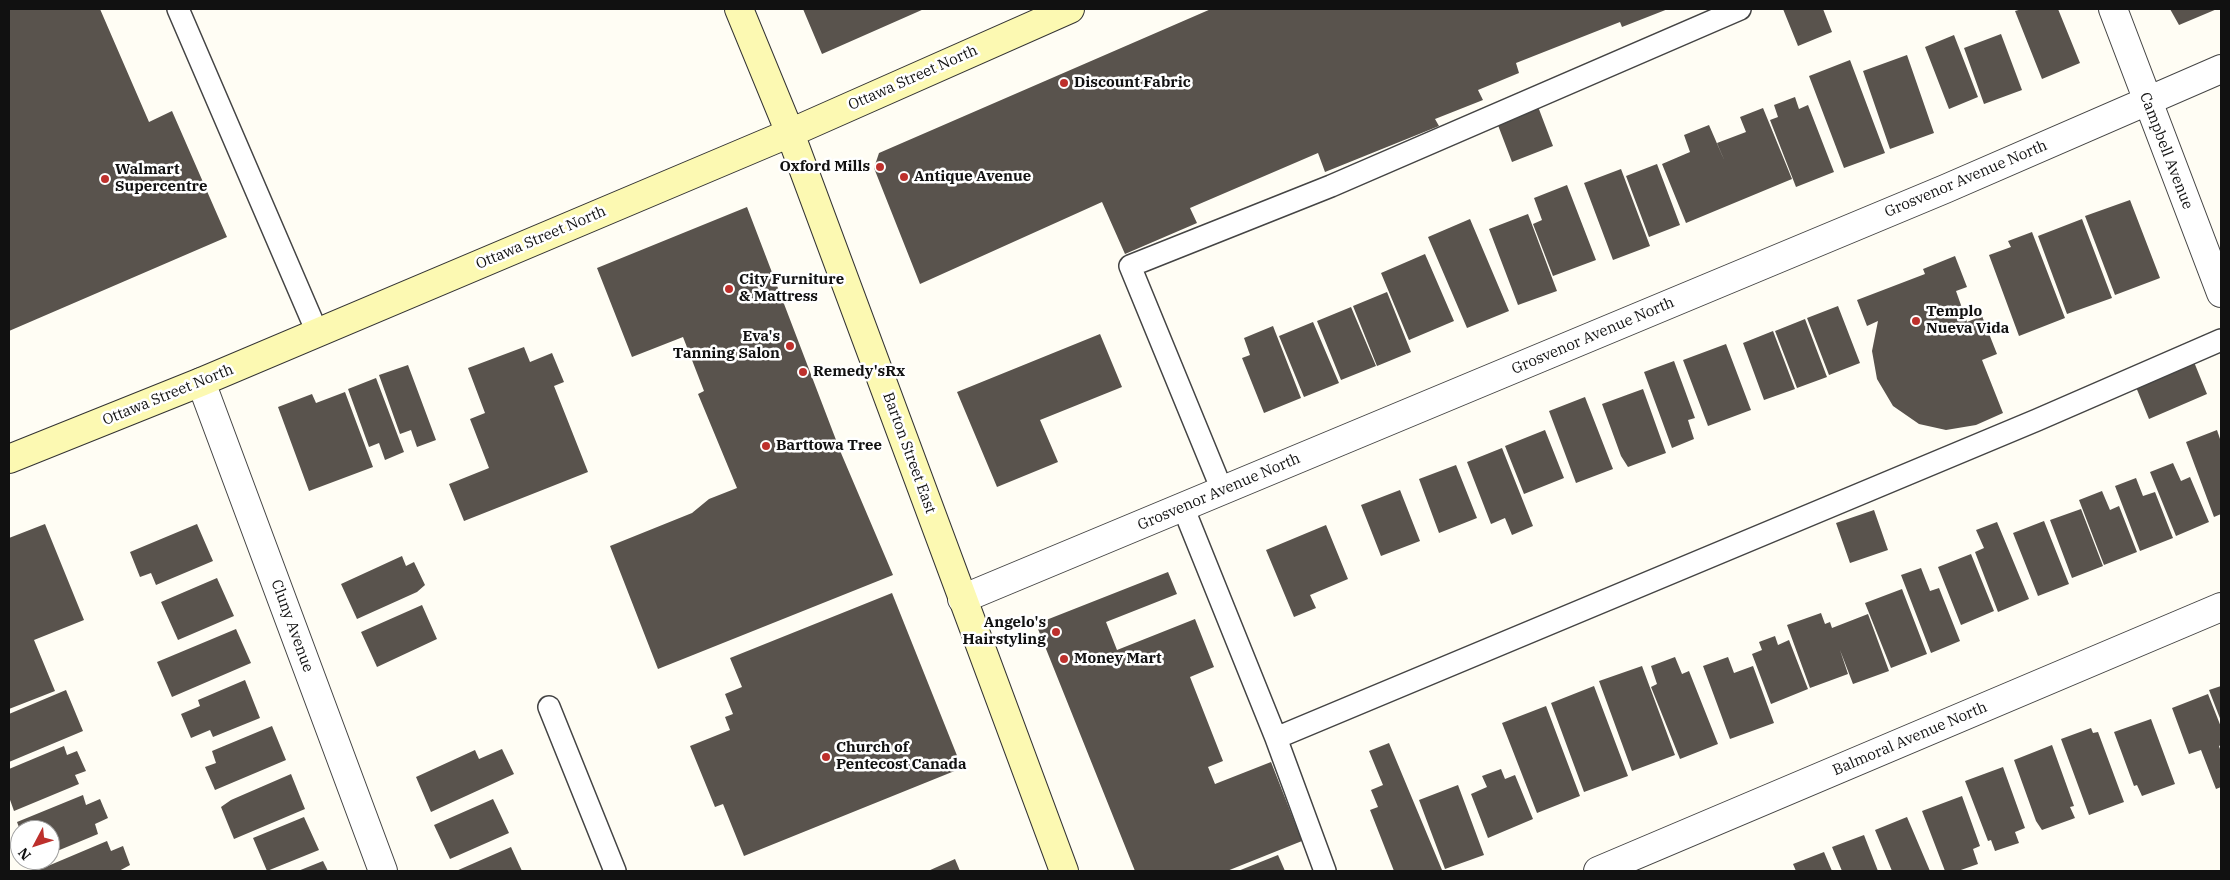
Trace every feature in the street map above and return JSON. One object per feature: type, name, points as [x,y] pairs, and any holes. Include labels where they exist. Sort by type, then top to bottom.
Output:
[{"type":"main road","name":"Barton Street East","points":[[739,9],[790,133],[1064,871]]},
{"type":"main road","name":"Ottawa Street North","points":[[9,459],[201,382],[790,133],[1070,9]]},
{"type":"street","name":"Campbell Avenue","points":[[2113,9],[2146,100],[2221,293]]},
{"type":"street","name":"Grosvenor Avenue North","points":[[962,599],[1945,189],[2221,68]]},
{"type":"street","name":"Cluny Avenue","points":[[201,382],[383,871]]},
{"type":"street","name":"Balmoral Avenue North","points":[[1598,871],[2221,607]]},
{"type":"lane","points":[[178,9],[317,332]]},
{"type":"lane","points":[[1222,490],[1130,266],[1332,186],[1740,9]]},
{"type":"lane","points":[[1276,738],[2037,420],[2221,340]]},
{"type":"lane","points":[[1183,507],[1276,738],[1325,871]]},
{"type":"lane","points":[[549,707],[615,871]]},
{"type":"building","name":"Walmart Supercentre","points":[[9,9],[100,9],[149,122],[172,111],[227,237],[9,331]]},
{"type":"building","points":[[803,9],[924,9],[822,54]]},
{"type":"building","points":[[1211,9],[1668,9],[1622,27],[1620,22],[1516,63],[1519,73],[1478,90],[1483,100],[1435,119],[1439,126],[1325,172],[1318,153],[1190,208],[1197,223],[1125,254],[1102,202],[920,284],[874,168],[879,153]]},
{"type":"building","points":[[1783,9],[1823,9],[1832,32],[1798,46]]},
{"type":"building","points":[[2022,9],[2058,9],[2080,63],[2042,79],[2015,11]]},
{"type":"building","points":[[2170,9],[2217,9],[2179,25]]},
{"type":"building","points":[[2001,34],[2022,90],[1984,104],[1964,48]]},
{"type":"building","points":[[1954,35],[1978,97],[1949,109],[1925,47]]},
{"type":"building","points":[[1907,55],[1934,133],[1890,149],[1863,71]]},
{"type":"building","points":[[1850,60],[1885,153],[1844,168],[1809,76]]},
{"type":"building","points":[[1795,97],[1799,109],[1808,105],[1834,172],[1796,187],[1770,120],[1778,117],[1774,105]]},
{"type":"building","points":[[1537,104],[1553,146],[1512,162],[1496,120]]},
{"type":"building","points":[[1763,108],[1792,179],[1686,223],[1662,164],[1690,152],[1684,135],[1709,125],[1725,162],[1717,143],[1746,132],[1740,117]]},
{"type":"building","points":[[1657,164],[1680,225],[1649,237],[1626,176]]},
{"type":"building","points":[[1621,169],[1650,246],[1613,260],[1584,183]]},
{"type":"building","points":[[1567,185],[1596,260],[1553,276],[1533,224],[1542,220],[1534,198]]},
{"type":"building","points":[[2130,200],[2160,278],[2115,295],[2085,216]]},
{"type":"building","points":[[747,207],[841,453],[893,575],[658,669],[610,546],[692,513],[709,499],[737,488],[698,394],[704,391],[683,337],[632,357],[597,268]]},
{"type":"building","points":[[1528,214],[1557,291],[1518,305],[1489,229]]},
{"type":"building","points":[[1470,219],[1509,311],[1467,328],[1428,237]]},
{"type":"building","points":[[2082,219],[2112,298],[2067,314],[2038,236]]},
{"type":"building","points":[[2032,232],[2065,318],[2019,336],[1989,255],[2011,247],[2008,241]]},
{"type":"building","points":[[1425,254],[1454,321],[1409,340],[1381,273]]},
{"type":"building","points":[[1955,256],[1967,287],[1956,291],[1967,322],[1982,316],[1997,354],[1982,360],[2003,413],[1976,425],[1946,430],[1919,424],[1893,406],[1877,379],[1872,351],[1878,321],[1867,326],[1857,300],[1925,274],[1923,269]]},
{"type":"building","points":[[1387,292],[1411,352],[1377,366],[1353,306]]},
{"type":"building","points":[[1838,306],[1860,363],[1829,375],[1807,318]]},
{"type":"building","points":[[1351,307],[1376,366],[1341,380],[1317,321]]},
{"type":"building","points":[[1805,319],[1827,377],[1797,388],[1775,331]]},
{"type":"building","points":[[1313,322],[1339,383],[1304,397],[1279,336]]},
{"type":"building","points":[[1273,326],[1301,398],[1264,413],[1242,358],[1250,355],[1244,338]]},
{"type":"building","points":[[1773,331],[1795,389],[1764,400],[1743,343]]},
{"type":"building","points":[[1100,334],[1122,387],[1040,420],[1058,462],[997,487],[957,392]]},
{"type":"building","points":[[1726,344],[1751,410],[1708,426],[1683,360]]},
{"type":"building","points":[[524,347],[530,362],[552,353],[564,382],[554,386],[588,472],[464,521],[449,484],[489,468],[470,419],[485,413],[468,368]]},
{"type":"building","points":[[1674,361],[1695,418],[1688,420],[1694,439],[1672,448],[1644,372]]},
{"type":"building","points":[[2194,362],[2207,394],[2149,419],[2136,387]]},
{"type":"building","points":[[408,365],[436,440],[417,447],[411,430],[400,434],[379,375]]},
{"type":"building","points":[[376,378],[404,452],[385,460],[379,443],[369,447],[348,389]]},
{"type":"building","points":[[1643,389],[1666,453],[1628,467],[1621,456],[1602,404]]},
{"type":"building","points":[[345,392],[373,467],[309,491],[278,407],[312,394],[316,403]]},
{"type":"building","points":[[1585,397],[1613,469],[1576,483],[1549,411]]},
{"type":"building","points":[[1545,430],[1564,478],[1524,494],[1505,446]]},
{"type":"building","points":[[2217,430],[2221,442],[2221,514],[2214,517],[2186,442]]},
{"type":"building","points":[[1502,448],[1533,526],[1512,535],[1505,518],[1491,524],[1467,462]]},
{"type":"building","points":[[2173,463],[2181,481],[2190,477],[2209,522],[2176,536],[2150,472]]},
{"type":"building","points":[[1456,465],[1477,518],[1439,533],[1419,479]]},
{"type":"building","points":[[2136,478],[2143,496],[2155,492],[2173,538],[2140,551],[2115,486]]},
{"type":"building","points":[[1400,490],[1420,541],[1381,556],[1361,505]]},
{"type":"building","points":[[2102,491],[2110,510],[2119,506],[2137,552],[2104,565],[2079,500]]},
{"type":"building","points":[[2081,509],[2103,566],[2072,578],[2050,520]]},
{"type":"building","points":[[1874,510],[1888,550],[1850,563],[1836,523]]},
{"type":"building","points":[[2044,521],[2069,584],[2038,596],[2013,533]]},
{"type":"building","points":[[1997,522],[2029,599],[1998,612],[1975,552],[1984,548],[1976,530]]},
{"type":"building","points":[[45,524],[84,620],[34,640],[55,691],[9,709],[9,538]]},
{"type":"building","points":[[197,524],[213,561],[156,585],[151,573],[140,577],[130,552]]},
{"type":"building","points":[[1326,525],[1348,579],[1310,595],[1316,608],[1294,617],[1266,550]]},
{"type":"building","points":[[1971,554],[1994,611],[1961,625],[1938,567]]},
{"type":"building","points":[[402,556],[406,566],[414,562],[425,585],[417,592],[357,619],[341,584]]},
{"type":"building","points":[[1921,568],[1930,591],[1939,588],[1960,641],[1931,653],[1901,575]]},
{"type":"building","points":[[1168,572],[1177,594],[1106,622],[1117,650],[1195,619],[1214,667],[1190,677],[1223,761],[1208,767],[1215,784],[1271,762],[1302,841],[1227,871],[1135,871],[1036,624]]},
{"type":"building","points":[[217,578],[234,616],[178,640],[161,602]]},
{"type":"building","points":[[1902,589],[1927,654],[1891,668],[1865,603]]},
{"type":"building","name":"Church of Pentecost Canada","points":[[892,593],[962,768],[744,856],[723,804],[715,807],[690,746],[730,730],[725,717],[733,714],[725,694],[742,687],[730,658]]},
{"type":"building","points":[[422,605],[437,639],[377,667],[361,632]]},
{"type":"building","points":[[1821,613],[1825,624],[1830,622],[1832,628],[1868,614],[1889,671],[1853,684],[1840,650],[1848,674],[1810,688],[1787,625]]},
{"type":"building","points":[[236,629],[251,663],[172,697],[157,662]]},
{"type":"building","points":[[1775,636],[1778,645],[1789,640],[1808,689],[1771,704],[1752,654],[1762,650],[1759,642]]},
{"type":"building","points":[[1675,657],[1682,674],[1689,671],[1718,744],[1680,759],[1651,687],[1657,684],[1651,666]]},
{"type":"building","points":[[1728,657],[1734,673],[1753,666],[1774,723],[1730,739],[1703,666]]},
{"type":"building","points":[[1642,666],[1675,755],[1632,771],[1599,681]]},
{"type":"building","points":[[245,680],[260,718],[213,737],[210,730],[191,738],[181,714],[200,706],[198,700]]},
{"type":"building","points":[[1594,686],[1628,776],[1584,792],[1551,703]]},
{"type":"building","points":[[2221,686],[2221,721],[2209,690]]},
{"type":"building","points":[[66,690],[83,731],[9,762],[9,714]]},
{"type":"building","points":[[2208,694],[2221,727],[2221,745],[2219,746],[2221,752],[2221,787],[2216,789],[2201,750],[2189,754],[2172,708]]},
{"type":"building","points":[[1546,706],[1580,796],[1537,813],[1502,723]]},
{"type":"building","points":[[2151,719],[2175,784],[2142,796],[2137,785],[2134,786],[2114,732]]},
{"type":"building","points":[[272,726],[286,760],[215,790],[205,767],[216,763],[212,751]]},
{"type":"building","points":[[2091,728],[2093,733],[2098,732],[2124,802],[2089,815],[2061,739]]},
{"type":"building","points":[[1389,743],[1442,870],[1394,871],[1370,810],[1378,807],[1371,790],[1383,785],[1369,751]]},
{"type":"building","points":[[2052,745],[2074,806],[2070,807],[2075,818],[2042,830],[2036,821],[2014,760]]},
{"type":"building","points":[[64,746],[67,755],[77,751],[86,771],[75,775],[79,784],[14,811],[9,797],[9,769]]},
{"type":"building","points":[[502,749],[514,774],[431,812],[416,777],[475,750],[479,759]]},
{"type":"building","points":[[2003,767],[2025,828],[2015,832],[2019,843],[1995,851],[1991,840],[1988,841],[1965,781]]},
{"type":"building","points":[[1501,769],[1505,779],[1515,775],[1533,819],[1488,838],[1471,794],[1487,787],[1482,776]]},
{"type":"building","points":[[291,774],[305,809],[234,839],[221,807],[231,800]]},
{"type":"building","points":[[1458,785],[1484,855],[1445,869],[1419,800]]},
{"type":"building","points":[[83,795],[86,805],[100,799],[108,818],[95,824],[98,834],[60,850],[60,820],[22,820]]},
{"type":"building","points":[[1962,796],[1980,846],[1973,849],[1978,864],[1958,871],[1945,871],[1922,811]]},
{"type":"building","points":[[493,799],[509,833],[450,859],[434,825]]},
{"type":"building","points":[[304,817],[319,850],[267,871],[253,838]]},
{"type":"building","points":[[1907,817],[1930,871],[1892,871],[1875,830]]},
{"type":"building","points":[[1864,835],[1878,871],[1842,871],[1832,847]]},
{"type":"building","points":[[107,841],[111,851],[123,846],[130,865],[119,871],[36,871],[60,870],[60,861]]},
{"type":"building","points":[[511,847],[522,871],[456,871]]},
{"type":"building","points":[[1824,852],[1832,871],[1796,871],[1793,864]]},
{"type":"building","points":[[1278,855],[1285,871],[1238,871]]},
{"type":"building","points":[[955,859],[960,871],[928,871]]},
{"type":"building","points":[[323,861],[328,871],[298,871]]},
{"type":"place","name":"Discount Fabric","points":[[1064,83]]},
{"type":"place","name":"Oxford Mills","points":[[880,167]]},
{"type":"place","name":"Antique Avenue","points":[[904,177]]},
{"type":"place","name":"Walmart Supercentre","points":[[105,179]]},
{"type":"place","name":"City Furniture & Mattress","points":[[729,289]]},
{"type":"place","name":"Templo Nueva Vida","points":[[1916,321]]},
{"type":"place","name":"Eva's Tanning Salon","points":[[790,346]]},
{"type":"place","name":"Remedy'sRx","points":[[803,372]]},
{"type":"place","name":"Barttowa Tree","points":[[766,446]]},
{"type":"place","name":"Angelo's Hairstyling","points":[[1056,632]]},
{"type":"place","name":"Money Mart","points":[[1064,659]]},
{"type":"place","name":"Church of Pentecost Canada","points":[[826,757]]}]
